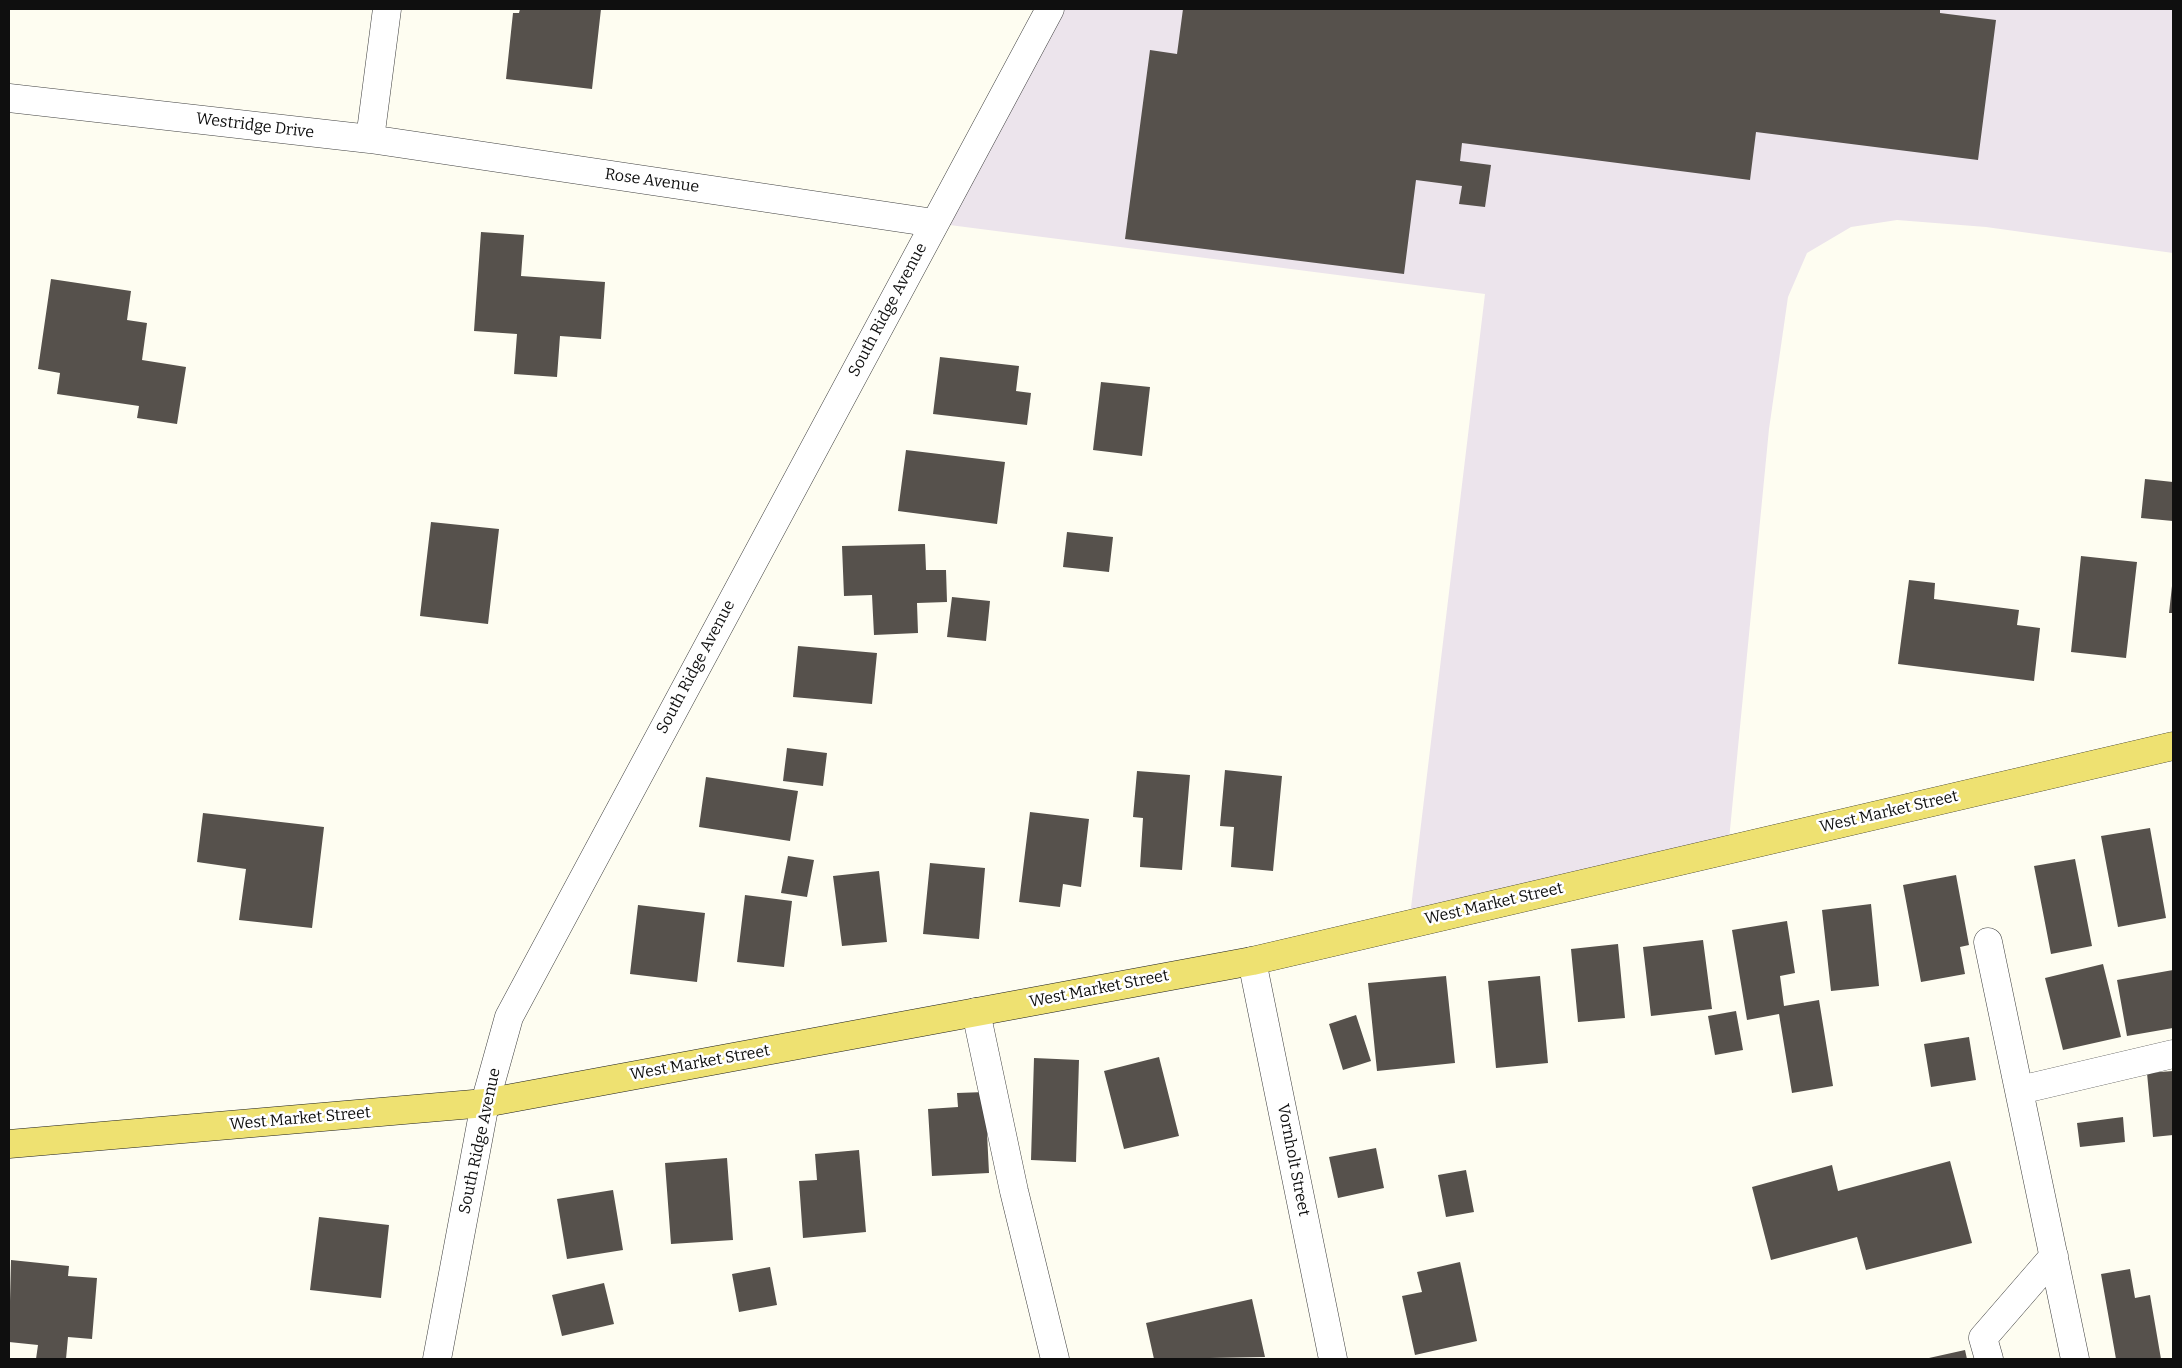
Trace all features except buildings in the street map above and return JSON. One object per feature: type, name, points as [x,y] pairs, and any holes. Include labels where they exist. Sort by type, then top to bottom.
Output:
[{"type":"main road","name":"West Market Street","points":[[9,1144],[484,1103],[1252,961],[2173,746]]},
{"type":"street","points":[[370,139],[387,9]]},
{"type":"street","name":"South Ridge Avenue","points":[[437,1359],[484,1103],[509,1017],[1050,9]]},
{"type":"street","name":"Westridge Drive","points":[[9,98],[370,139]]},
{"type":"street","name":"Rose Avenue","points":[[370,139],[934,223]]},
{"type":"street","points":[[1988,942],[2075,1359]]},
{"type":"street","name":"Vornholt Street","points":[[1252,961],[1333,1359]]},
{"type":"street","points":[[976,1012],[1014,1191],[1055,1359]]},
{"type":"street","points":[[2020,1090],[2173,1054]]},
{"type":"street","points":[[1989,1359],[1983,1338],[2054,1256]]},
{"type":"shaded area","points":[[1050,9],[2173,9],[2173,253],[1986,227],[1897,220],[1851,227],[1807,253],[1788,297],[1769,429],[1728,850],[1409,924],[1485,294],[934,223]]}]
